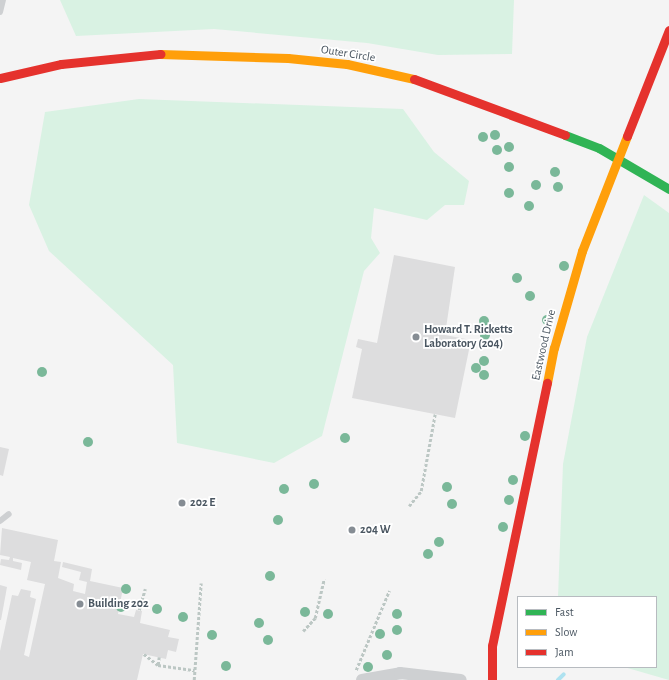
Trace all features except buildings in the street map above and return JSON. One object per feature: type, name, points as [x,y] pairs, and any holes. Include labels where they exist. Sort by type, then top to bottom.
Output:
[{"type":"street","name":"Eastwood Drive","points":[[492,680],[492,646],[554,348],[582,250],[669,30]]},
{"type":"street","name":"Outer Circle","points":[[0,78],[68,63],[147,54],[202,54],[288,58],[347,64],[416,79],[464,94],[599,148],[669,189]]},
{"type":"street","points":[[358,677],[400,673],[461,680]]},
{"type":"lane","points":[[0,12],[2,0]]},
{"type":"lane","points":[[0,521],[9,514]]},
{"type":"path","points":[[409,506],[421,491],[435,414]]},
{"type":"path","points":[[302,632],[315,618],[324,580]]},
{"type":"path","points":[[194,680],[201,583]]},
{"type":"path","points":[[139,610],[145,589]]},
{"type":"path","points":[[358,677],[389,591]]},
{"type":"path","points":[[144,654],[158,664],[195,670]]},
{"type":"path","points":[[158,664],[159,657]]},
{"type":"green space","points":[[60,0],[514,0],[512,54],[438,55],[367,43],[214,29],[76,36]]},
{"type":"green space","points":[[139,99],[403,109],[434,152],[469,181],[464,205],[445,205],[427,220],[374,208],[371,238],[380,253],[364,271],[322,436],[274,463],[177,443],[173,365],[49,251],[29,205],[45,112]]},
{"type":"green space","points":[[644,195],[669,213],[669,680],[627,668],[657,668],[657,596],[558,596],[563,464],[587,337]]},
{"type":"waterway","points":[[558,680],[564,674]]},
{"type":"traffic: fast","points":[[565,135],[599,148],[669,189]]},
{"type":"traffic: slow","points":[[160,54],[288,58],[347,64],[414,79]]},
{"type":"traffic: slow","points":[[547,383],[554,348],[582,251],[627,136]]},
{"type":"traffic: jam","points":[[627,136],[669,30]]},
{"type":"traffic: jam","points":[[0,78],[61,64],[160,54]]},
{"type":"traffic: jam","points":[[414,79],[565,135]]},
{"type":"traffic: jam","points":[[492,680],[492,646],[547,383]]},
{"type":"place","name":"Howard T. Ricketts Laboratory (204)","points":[[416,337]]},
{"type":"place","name":"202 E","points":[[182,503]]},
{"type":"place","name":"204 W","points":[[352,530]]},
{"type":"place","name":"Building 202","points":[[80,604]]}]
